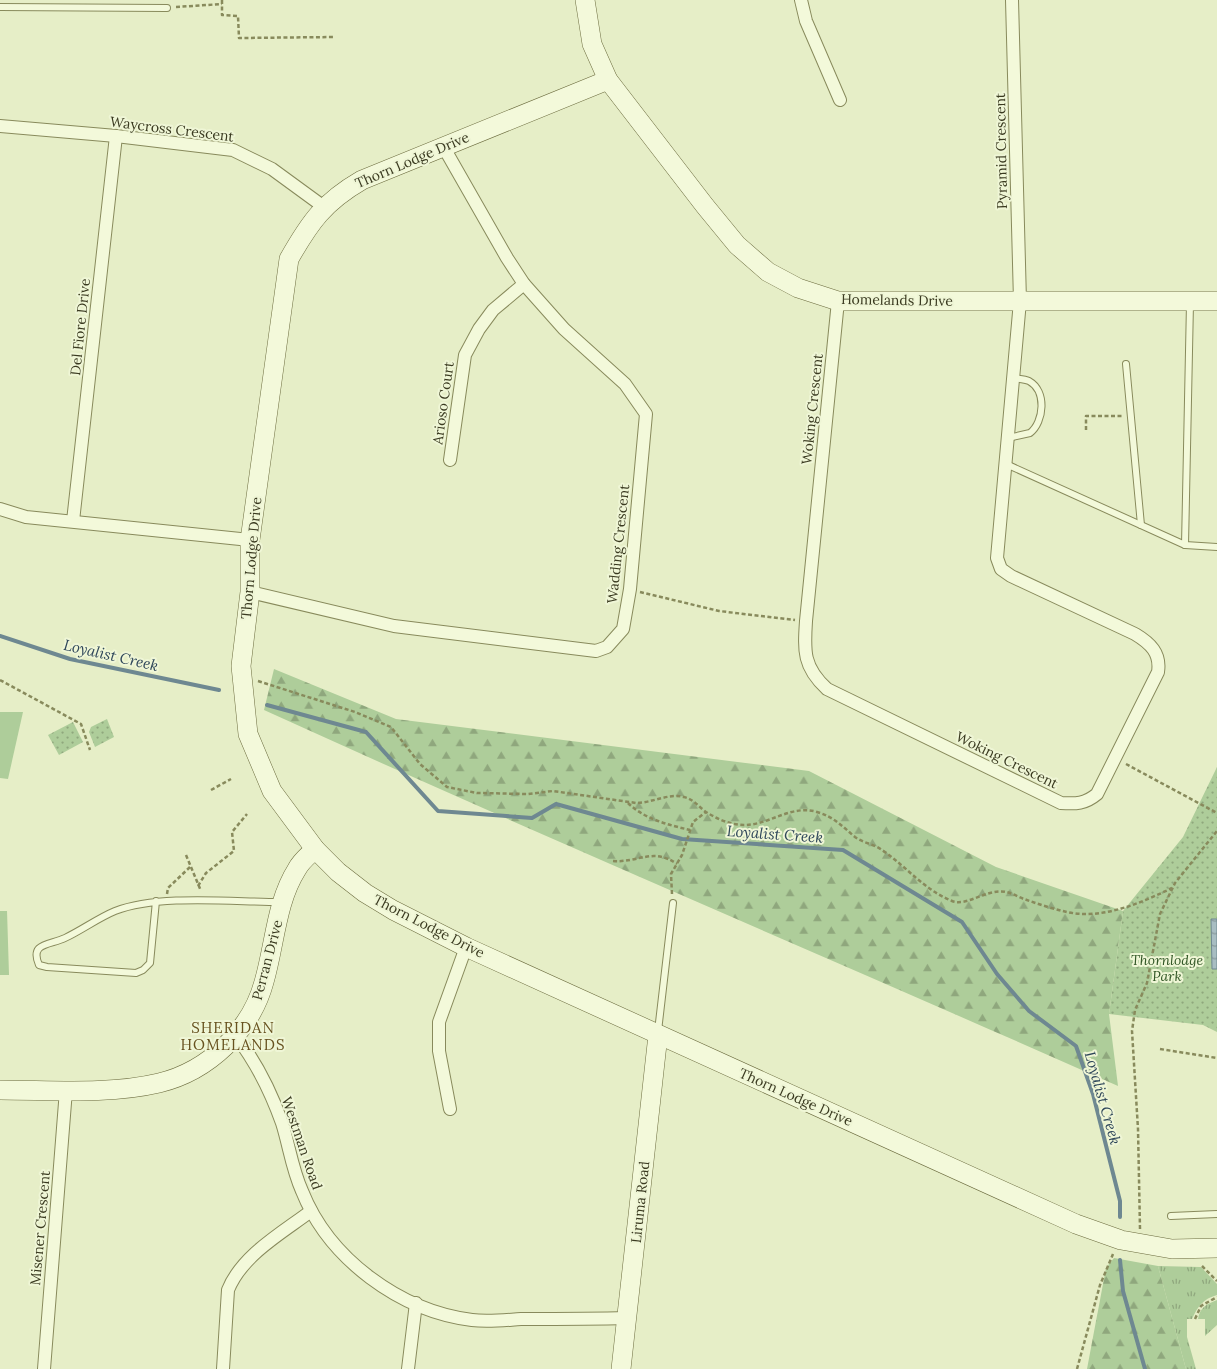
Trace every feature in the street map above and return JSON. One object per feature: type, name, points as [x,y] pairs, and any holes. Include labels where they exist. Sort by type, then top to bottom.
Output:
[{"type":"street","name":"Homelands Drive","points":[[585,0],[592,44],[608,80],[737,245],[768,272],[798,288],[838,301],[1217,301]]},
{"type":"street","points":[[801,0],[806,21],[840,100]]},
{"type":"street","name":"Pyramid Crescent","points":[[1012,0],[1020,301]]},
{"type":"street","name":"Thorn Lodge Drive","points":[[608,80],[362,180],[338,194],[324,207],[306,228],[289,259],[250,540],[250,592],[241,666],[248,734],[259,764],[276,796],[315,849],[338,872],[365,893],[393,910],[466,947],[1067,1220],[1130,1242],[1172,1248],[1217,1248]]},
{"type":"street","name":"Waycross Crescent","points":[[0,126],[116,136],[233,150],[272,169],[324,207]]},
{"type":"street","name":"Del Fiore Drive","points":[[73,521],[116,136]]},
{"type":"street","name":"Wadding Crescent","points":[[250,592],[394,626],[596,651],[607,647],[623,629],[630,589],[646,414],[625,384],[564,328],[524,284],[443,146]]},
{"type":"street","name":"Arioso Court","points":[[450,460],[464,355],[493,310],[524,284]]},
{"type":"street","name":"Woking Crescent","points":[[838,301],[806,621],[804,650],[808,664],[818,680],[827,689],[1061,802],[1075,804],[1087,802],[1097,794],[1158,672],[1160,662],[1151,644],[1135,634],[1001,569],[997,558],[1020,301]]},
{"type":"street","points":[[0,509],[26,517],[250,540]]},
{"type":"street","name":"Perran Drive","points":[[0,1090],[133,1087],[161,1082],[214,1056],[236,1036],[254,1009],[264,982],[284,902],[298,867],[315,849]]},
{"type":"street","points":[[450,1109],[439,1051],[439,1022],[466,947]]},
{"type":"street","name":"Liruma Road","points":[[621,1369],[658,1035]]},
{"type":"street","name":"Westman Road","points":[[236,1036],[258,1068],[267,1088],[282,1123],[293,1168],[311,1211],[330,1238],[375,1283],[416,1304],[443,1314],[473,1320],[627,1318]]},
{"type":"street","name":"Misener Crescent","points":[[44,1369],[66,1090]]},
{"type":"street","points":[[223,1369],[228,1290],[232,1280],[252,1257],[311,1211]]},
{"type":"street","points":[[408,1369],[416,1304]]},
{"type":"lane","points":[[0,7],[167,8]]},
{"type":"lane","points":[[1185,544],[1190,302]]},
{"type":"lane","points":[[1126,364],[1141,525]]},
{"type":"lane","points":[[1008,438],[1030,433],[1041,418],[1041,400],[1034,386],[1027,380],[1013,378]]},
{"type":"lane","points":[[1006,464],[1185,544],[1217,547]]},
{"type":"lane","points":[[156,901],[150,964],[144,970],[136,973],[47,968],[40,965],[36,957],[37,950],[46,943],[63,939],[116,911],[156,901],[284,902]]},
{"type":"lane","points":[[658,1035],[672,903]]},
{"type":"lane","points":[[1171,1216],[1217,1214]]},
{"type":"path","points":[[222,0],[222,15],[238,16],[239,38],[335,37]]},
{"type":"path","points":[[167,8],[222,4]]},
{"type":"path","points":[[1086,430],[1086,416],[1130,416]]},
{"type":"path","points":[[630,589],[719,611],[806,621]]},
{"type":"path","points":[[242,676],[355,712],[391,727],[420,764],[447,787],[477,792],[528,794],[554,790],[627,802],[648,803],[665,797],[682,796],[691,799],[706,812],[730,824],[744,825],[755,824],[801,810],[816,812],[839,821],[856,838],[882,850],[918,882],[954,902],[965,902],[981,894],[1006,892],[1031,902],[1069,913],[1094,913],[1141,903],[1172,888]]},
{"type":"path","points":[[0,680],[81,724],[90,750]]},
{"type":"path","points":[[1115,758],[1217,812]]},
{"type":"path","points":[[211,790],[231,779]]},
{"type":"path","points":[[627,802],[634,809],[651,818],[690,830]]},
{"type":"path","points":[[672,903],[671,874],[682,856],[693,822],[706,812]]},
{"type":"path","points":[[198,886],[206,873],[234,851],[232,832],[247,814]]},
{"type":"path","points":[[1077,1369],[1100,1285],[1130,1242],[1141,1215],[1132,1031],[1135,1010],[1146,983],[1160,914],[1172,888],[1217,831]]},
{"type":"path","points":[[186,855],[205,902]]},
{"type":"path","points":[[613,861],[626,862],[650,855],[667,857],[677,864]]},
{"type":"path","points":[[166,901],[168,888],[190,867]]},
{"type":"path","points":[[1160,1049],[1217,1058]]},
{"type":"path","points":[[1202,1266],[1217,1281]]},
{"type":"path","points":[[1195,1319],[1201,1306],[1217,1297]]},
{"type":"green space","points":[[274,669],[396,719],[809,771],[996,867],[1123,911],[1109,1014],[1118,1086],[264,710]]},
{"type":"green space","points":[[0,712],[23,712],[8,779],[0,778]]},
{"type":"green space","points":[[107,719],[114,737],[95,747],[89,732],[91,727]]},
{"type":"green space","points":[[73,722],[83,742],[59,755],[48,735]]},
{"type":"green space","name":"Thornlodge Park","points":[[1217,767],[1217,1032],[1203,1025],[1109,1014],[1123,911],[1183,837]]},
{"type":"green space","points":[[0,911],[7,911],[9,975],[0,975]]},
{"type":"green space","points":[[1114,1258],[1158,1266],[1186,1369],[1087,1369],[1106,1268]]},
{"type":"green space","points":[[1158,1266],[1201,1267],[1217,1284],[1217,1295],[1205,1301],[1192,1319],[1187,1319],[1187,1337],[1196,1369],[1186,1369]]},
{"type":"green space","points":[[1217,1300],[1217,1325],[1205,1336],[1205,1319],[1198,1319],[1200,1312],[1205,1306]]},
{"type":"water","points":[[1211,919],[1217,919],[1217,969],[1212,969]]},
{"type":"waterway","name":"Loyalist Creek","points":[[0,636],[70,659],[219,690]]},
{"type":"waterway","name":"Loyalist Creek","points":[[267,705],[366,732],[438,811],[532,818],[556,804],[682,839],[843,850],[962,922],[997,974],[1029,1011],[1076,1046],[1093,1094],[1120,1201],[1120,1217]]},
{"type":"waterway","name":"Loyalist Creek","points":[[1120,1260],[1123,1291],[1145,1369]]},
{"type":"district","name":"SHERIDAN HOMELANDS","points":[[233,1036]]}]
